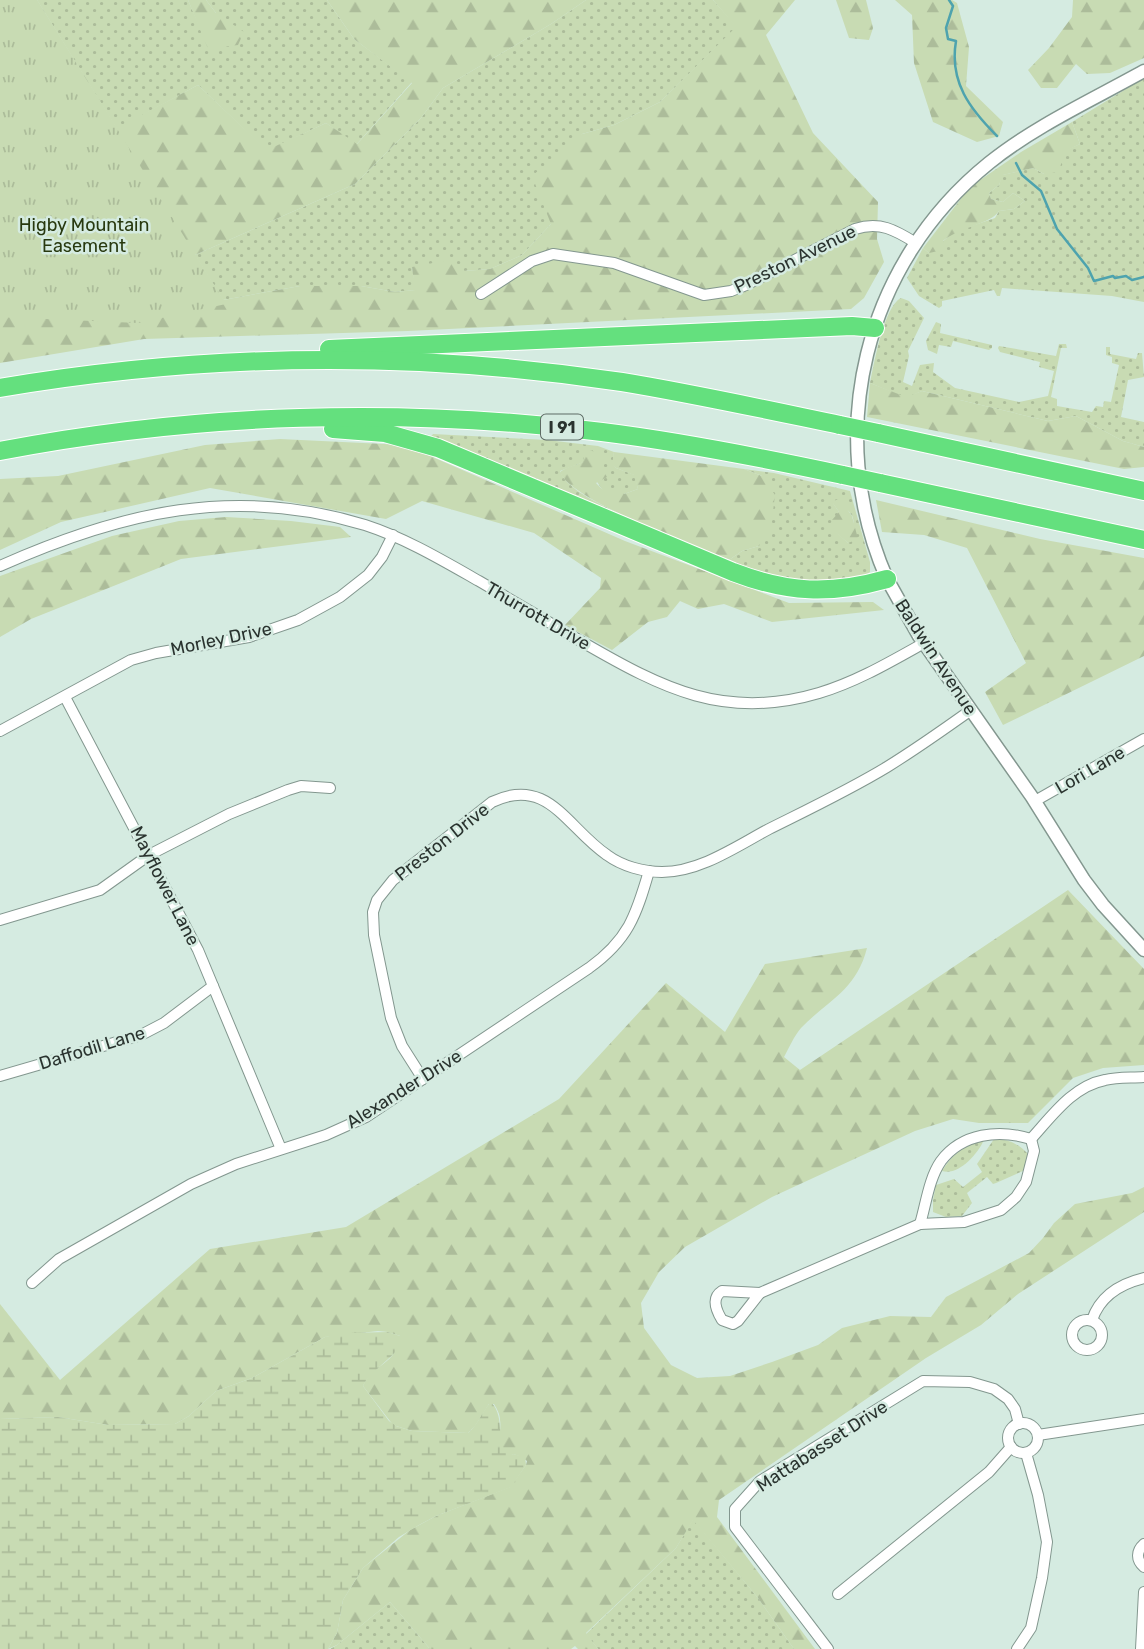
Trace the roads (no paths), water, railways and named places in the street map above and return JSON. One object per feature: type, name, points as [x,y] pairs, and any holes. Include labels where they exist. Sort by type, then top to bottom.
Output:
[{"type":"highway","points":[[260,361],[296,350],[852,326],[875,328]]},
{"type":"highway","points":[[0,388],[144,369],[260,361],[414,362],[537,372],[658,388],[1144,491]]},
{"type":"highway","name":"I 91","points":[[0,451],[153,429],[278,419],[401,418],[552,426],[707,447],[1144,540]]},
{"type":"highway","points":[[278,419],[310,429],[375,431],[423,443],[733,572],[773,585],[823,591],[887,579]]},
{"type":"main road","points":[[916,243],[953,197],[996,158],[1035,132],[1144,71]]},
{"type":"main road","name":"Baldwin Avenue","points":[[916,243],[891,288],[875,328],[859,389],[857,462],[865,514],[887,579],[924,643],[1035,801],[1090,888],[1144,950]]},
{"type":"street","name":"Preston Avenue","points":[[481,295],[532,261],[553,254],[614,263],[704,295],[731,291],[746,285],[855,229],[869,225],[882,225],[893,229],[916,243]]},
{"type":"street","name":"Thurrott Drive","points":[[0,566],[92,531],[144,516],[201,506],[256,505],[339,518],[393,535],[456,568],[638,674],[683,694],[754,703],[796,699],[818,694],[860,677],[924,643]]},
{"type":"street","name":"Morley Drive","points":[[65,697],[144,655],[249,637],[298,620],[340,597],[368,575],[382,557],[393,535]]},
{"type":"street","points":[[0,731],[65,697]]},
{"type":"street","name":"Mayflower Lane","points":[[65,697],[193,939],[281,1149]]},
{"type":"street","name":"Preston Drive","points":[[423,1079],[396,1032],[374,935],[373,912],[377,900],[393,880],[492,802],[519,793],[534,796],[548,802],[607,856],[649,871],[679,870],[708,861],[886,768],[971,710]]},
{"type":"street","name":"Lori Lane","points":[[1035,801],[1144,739]]},
{"type":"street","points":[[0,920],[100,890],[149,855],[229,814],[288,790],[301,786],[330,788]]},
{"type":"street","name":"Alexander Drive","points":[[32,1283],[59,1259],[191,1184],[213,1173],[345,1128],[423,1079],[589,968],[613,949],[633,921],[649,871]]},
{"type":"street","name":"Daffodil Lane","points":[[0,1076],[141,1035],[164,1023],[213,986]]},
{"type":"street","points":[[1031,1139],[1083,1088],[1102,1080],[1144,1077]]},
{"type":"street","points":[[920,1224],[933,1178],[941,1162],[960,1144],[976,1136],[988,1134],[1031,1139]]},
{"type":"street","points":[[760,1293],[738,1321],[727,1323],[720,1317],[715,1302],[720,1292],[760,1293],[920,1224],[977,1219],[1001,1210],[1009,1205],[1022,1189],[1028,1175],[1034,1152],[1031,1139]]},
{"type":"street","points":[[1091,1320],[1096,1308],[1112,1292],[1127,1283],[1144,1278]]},
{"type":"street","name":"Mattabasset Drive","points":[[828,1649],[735,1527],[735,1509],[760,1481],[923,1381],[970,1382],[994,1389],[1016,1409],[1019,1424]]},
{"type":"street","points":[[1038,1435],[1144,1419]]},
{"type":"street","points":[[1019,1424],[1029,1424],[1038,1435],[1034,1448],[1026,1453],[1020,1453],[1011,1447],[1008,1436],[1019,1424]]},
{"type":"street","points":[[838,1594],[989,1472],[1011,1447]]},
{"type":"street","points":[[1017,1649],[1031,1628],[1047,1542],[1026,1453]]},
{"type":"street","points":[[1144,1544],[1138,1555],[1144,1567]]},
{"type":"street","points":[[1141,1649],[1144,1592]]},
{"type":"waterway","points":[[949,0],[953,6],[946,28],[948,39],[956,41],[959,82],[970,105],[997,136]]},
{"type":"waterway","points":[[1016,163],[1022,175],[1041,191],[1057,229],[1088,268],[1094,281],[1113,276],[1126,276],[1132,280],[1144,277]]},
{"type":"park label","name":"Higby Mountain Easement","points":[[84,235]]}]
